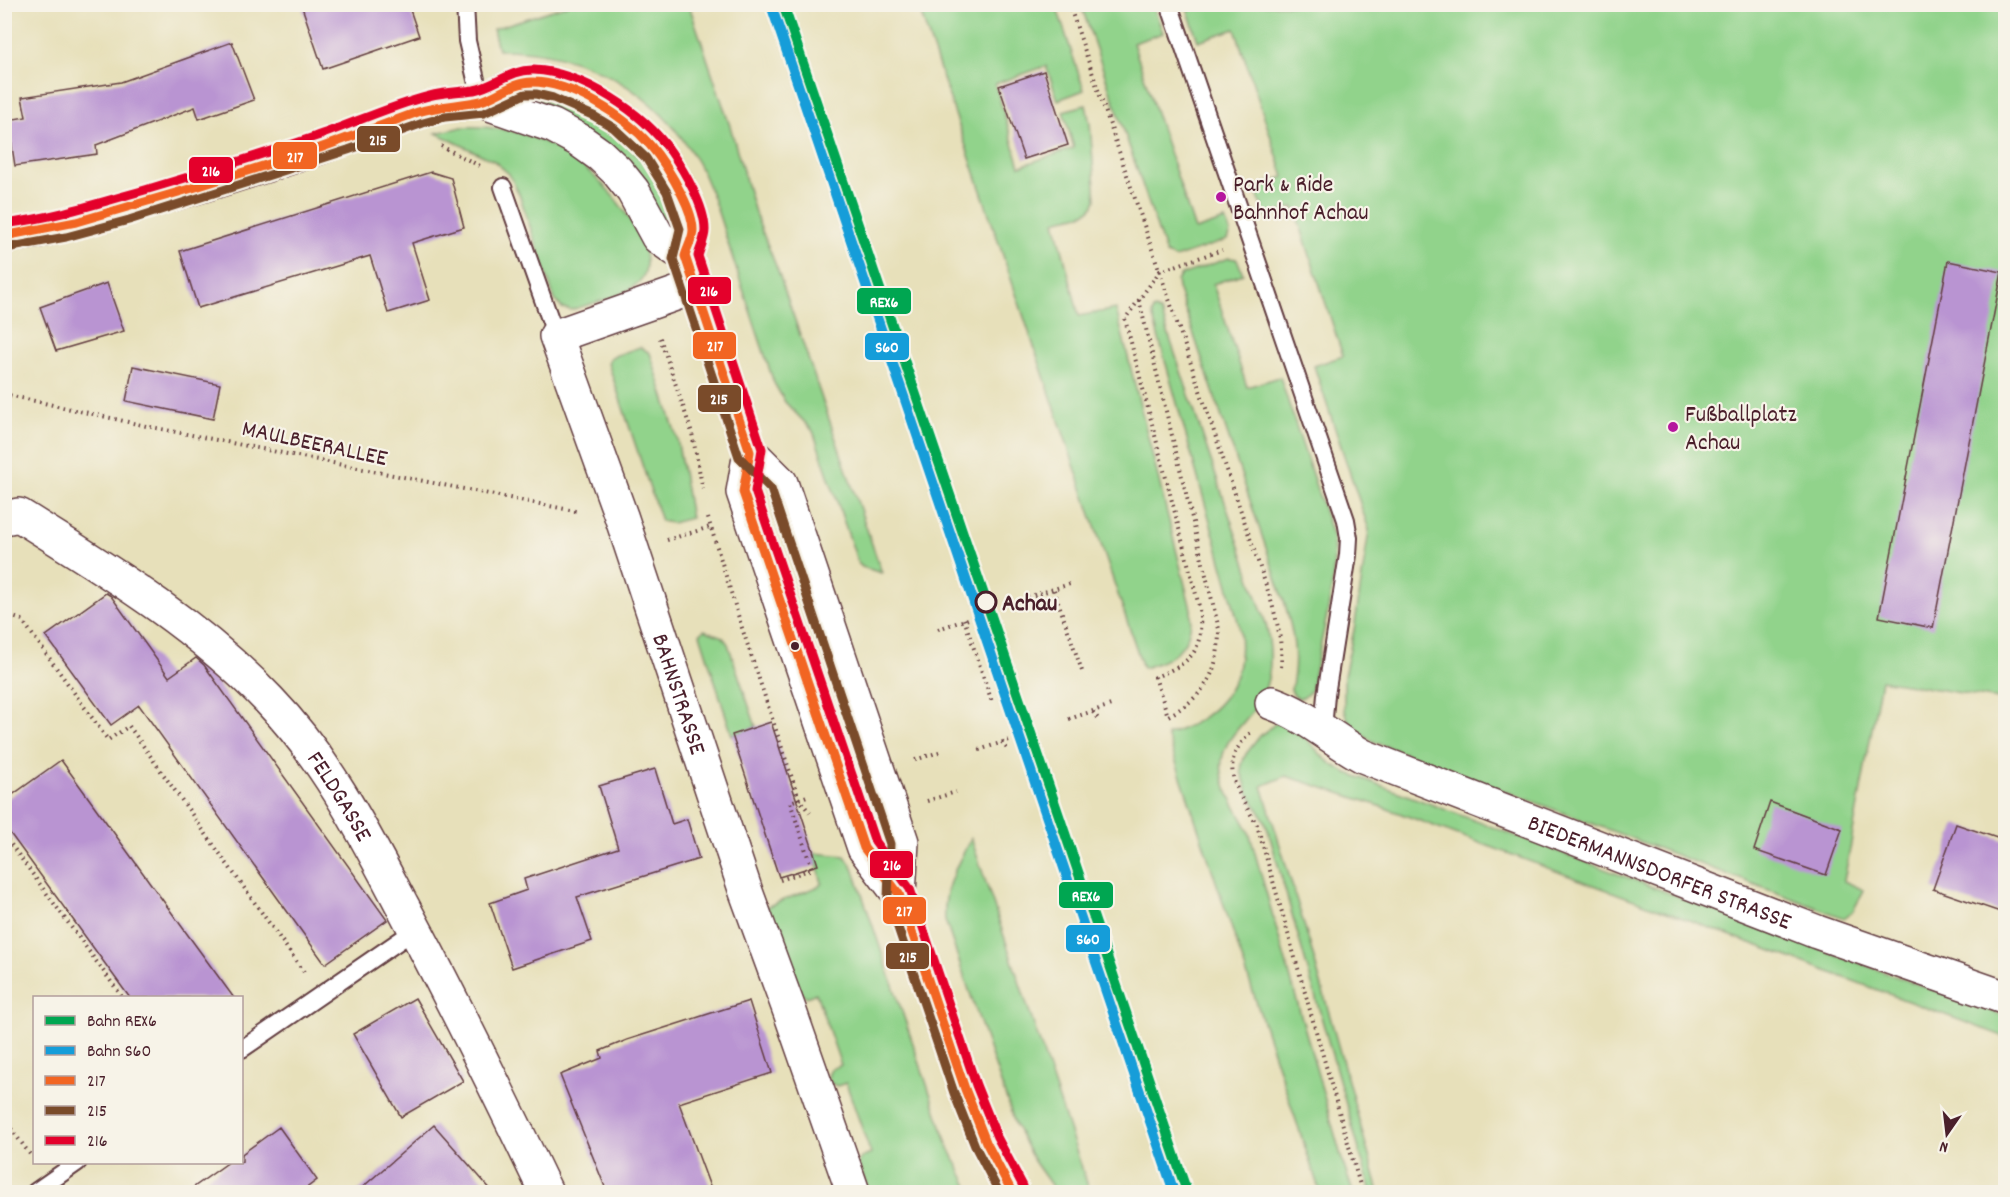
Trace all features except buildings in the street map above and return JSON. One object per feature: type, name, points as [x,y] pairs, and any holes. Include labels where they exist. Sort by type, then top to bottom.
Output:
[{"type":"street","points":[[4,236],[63,225],[126,208],[301,153],[419,112],[443,105],[481,101],[522,82],[537,82],[578,95],[621,118],[655,150],[678,187],[693,229],[685,256],[750,452],[743,492],[856,825],[864,848],[899,894],[964,1089],[986,1142],[1012,1192]]},
{"type":"street","points":[[481,101],[553,126],[600,155],[633,192],[658,237],[685,256]]},
{"type":"street","points":[[556,336],[695,287]]},
{"type":"street","name":"BAHNSTRASSE","points":[[556,336],[621,516],[746,892],[853,1192]]},
{"type":"street","name":"FELDGASSE","points":[[4,518],[19,515],[172,615],[230,662],[270,701],[305,742],[337,786],[415,930],[480,1055],[546,1192]]},
{"type":"street","name":"BIEDERMANNSDORFER STRASSE","points":[[1272,703],[1295,712],[1323,729],[1339,743],[1363,756],[1817,932],[2006,999]]},
{"type":"lane","points":[[465,4],[467,41],[481,101]]},
{"type":"lane","points":[[1169,4],[1346,520],[1349,538],[1323,729]]},
{"type":"lane","points":[[503,187],[556,336]]},
{"type":"lane","points":[[243,1048],[415,930]]},
{"type":"lane","points":[[35,1192],[75,1164]]},
{"type":"path","points":[[1069,4],[1270,597],[1279,630],[1282,653],[1280,677],[1272,703],[1236,751],[1232,764],[1232,777],[1237,791],[1257,825],[1362,1192]]},
{"type":"path","points":[[1139,300],[1219,629],[1219,645],[1211,677],[1202,692],[1187,706],[1168,716],[1155,677],[1178,668],[1192,655],[1200,638],[1199,606],[1125,319],[1160,271],[1250,240]]},
{"type":"path","points":[[648,304],[692,433],[704,496]]},
{"type":"path","name":"MAULBEERALLEE","points":[[4,394],[348,467],[598,516],[621,516]]},
{"type":"path","points":[[708,517],[799,799],[790,802],[807,855]]},
{"type":"path","points":[[677,537],[710,527]]},
{"type":"path","points":[[1028,597],[1070,584]]},
{"type":"path","points":[[1054,590],[1082,671]]},
{"type":"path","points":[[4,614],[22,620],[108,740],[129,726],[320,995]]},
{"type":"path","points":[[938,629],[980,615]]},
{"type":"path","points":[[964,620],[992,702]]},
{"type":"path","points":[[1069,719],[1111,705]]},
{"type":"path","points":[[1093,712],[1098,720]]},
{"type":"path","points":[[979,750],[1021,736]]},
{"type":"path","points":[[1002,742],[1008,750]]},
{"type":"path","points":[[4,835],[122,996]]},
{"type":"path","points":[[4,1119],[33,1159]]},
{"type":"green space","points":[[571,4],[689,5],[730,126],[756,216],[778,271],[882,573],[862,567],[858,563],[813,431],[785,402],[774,383],[714,199],[698,163],[681,137],[661,114],[638,94],[614,78],[559,57],[498,50],[493,29]]},
{"type":"green space","points":[[918,5],[1056,5],[1084,90],[1058,100],[1046,66],[995,84],[1020,166],[1074,148],[1063,111],[1086,105],[1090,124],[1096,200],[1090,210],[1085,213],[1055,221],[1079,316],[1116,309],[1191,609],[1189,633],[1180,649],[1164,660],[1143,668]]},
{"type":"green space","points":[[1081,5],[1153,5],[1163,33],[1133,43],[1195,230],[1225,220],[1230,232],[1227,240],[1175,258],[1166,254]]},
{"type":"green space","points":[[1186,5],[2005,5],[2005,700],[1881,680],[1844,881],[1864,890],[1853,911],[1844,918],[1377,743],[1359,734],[1350,724],[1344,710],[1344,676],[1354,630],[1369,530],[1314,366],[1343,356],[1294,207],[1265,217],[1255,187],[1284,177],[1235,29],[1198,41]]},
{"type":"green space","points":[[521,97],[564,105],[581,112],[618,135],[649,167],[679,223],[676,232],[548,109]]},
{"type":"green space","points":[[462,127],[498,128],[532,137],[560,150],[586,168],[614,197],[634,226],[645,257],[645,271],[639,282],[625,292],[607,299],[572,310],[562,308],[555,300],[519,194],[509,174],[494,161],[436,133]]},
{"type":"green space","points":[[1229,258],[1237,259],[1243,274],[1213,284],[1247,387],[1280,377],[1333,538],[1333,575],[1327,614],[1311,689],[1309,693],[1300,698],[1295,696],[1291,689],[1295,655],[1284,601],[1178,288],[1177,281],[1181,275]]},
{"type":"green space","points":[[1155,309],[1161,312],[1266,624],[1270,661],[1266,688],[1256,706],[1224,750],[1222,773],[1229,795],[1249,832],[1353,1192],[1320,1192],[1167,735],[1202,718],[1226,695],[1239,664],[1241,645],[1239,625],[1152,314]]},
{"type":"green space","points":[[640,347],[650,353],[677,438],[691,518],[672,523],[661,521],[608,363],[611,357]]},
{"type":"green space","points":[[704,630],[723,637],[728,644],[756,727],[732,735],[700,634]]},
{"type":"green space","points":[[1276,723],[1293,728],[1329,762],[1345,772],[2005,1016],[2005,1037],[1377,805],[1286,776],[1262,786],[1309,941],[1379,1192],[1371,1192],[1270,837],[1265,821],[1249,794],[1241,772],[1246,754],[1260,736]]},
{"type":"green space","points":[[971,838],[1090,1192],[1056,1192],[1034,1161],[1015,1124],[945,920],[948,887]]},
{"type":"green space","points":[[814,853],[845,856],[853,868],[948,1146],[971,1192],[869,1192],[858,1163],[861,1158],[871,1154],[846,1083],[837,1086],[830,1083],[828,1076],[831,1069],[841,1065],[816,993],[807,997],[801,993],[766,907],[822,883]]},
{"type":"rail line","name":"REX6","points":[[783,4],[1187,1192]]},
{"type":"rail line","name":"S60","points":[[772,8],[1174,1192]]},
{"type":"transit line","name":"216","points":[[4,224],[58,214],[145,190],[293,144],[414,100],[482,88],[526,70],[553,72],[572,78],[610,97],[645,123],[671,152],[693,189],[702,210],[705,233],[698,256],[762,449],[755,491],[875,842],[910,889],[976,1085],[997,1137],[1023,1186]]},
{"type":"transit line","name":"217","points":[[4,236],[76,222],[196,187],[320,148],[418,112],[481,101],[525,83],[547,84],[580,94],[612,112],[639,134],[655,151],[667,169],[691,216],[693,233],[685,256],[750,452],[743,492],[864,848],[899,894],[965,1089],[986,1142],[1012,1192]]},
{"type":"transit line","name":"215","points":[[6,248],[66,237],[129,220],[348,150],[423,123],[445,117],[484,113],[525,94],[553,98],[594,116],[614,128],[646,158],[667,192],[680,229],[673,259],[739,457],[771,489],[890,844],[888,898],[954,1093],[975,1146],[999,1192]]},
{"type":"place","name":"Park & Ride Bahnhof Achau","points":[[1221,197]]},
{"type":"place","name":"Fußballplatz Achau","points":[[1673,427]]},
{"type":"place","name":"Achau","points":[[986,602]]}]
